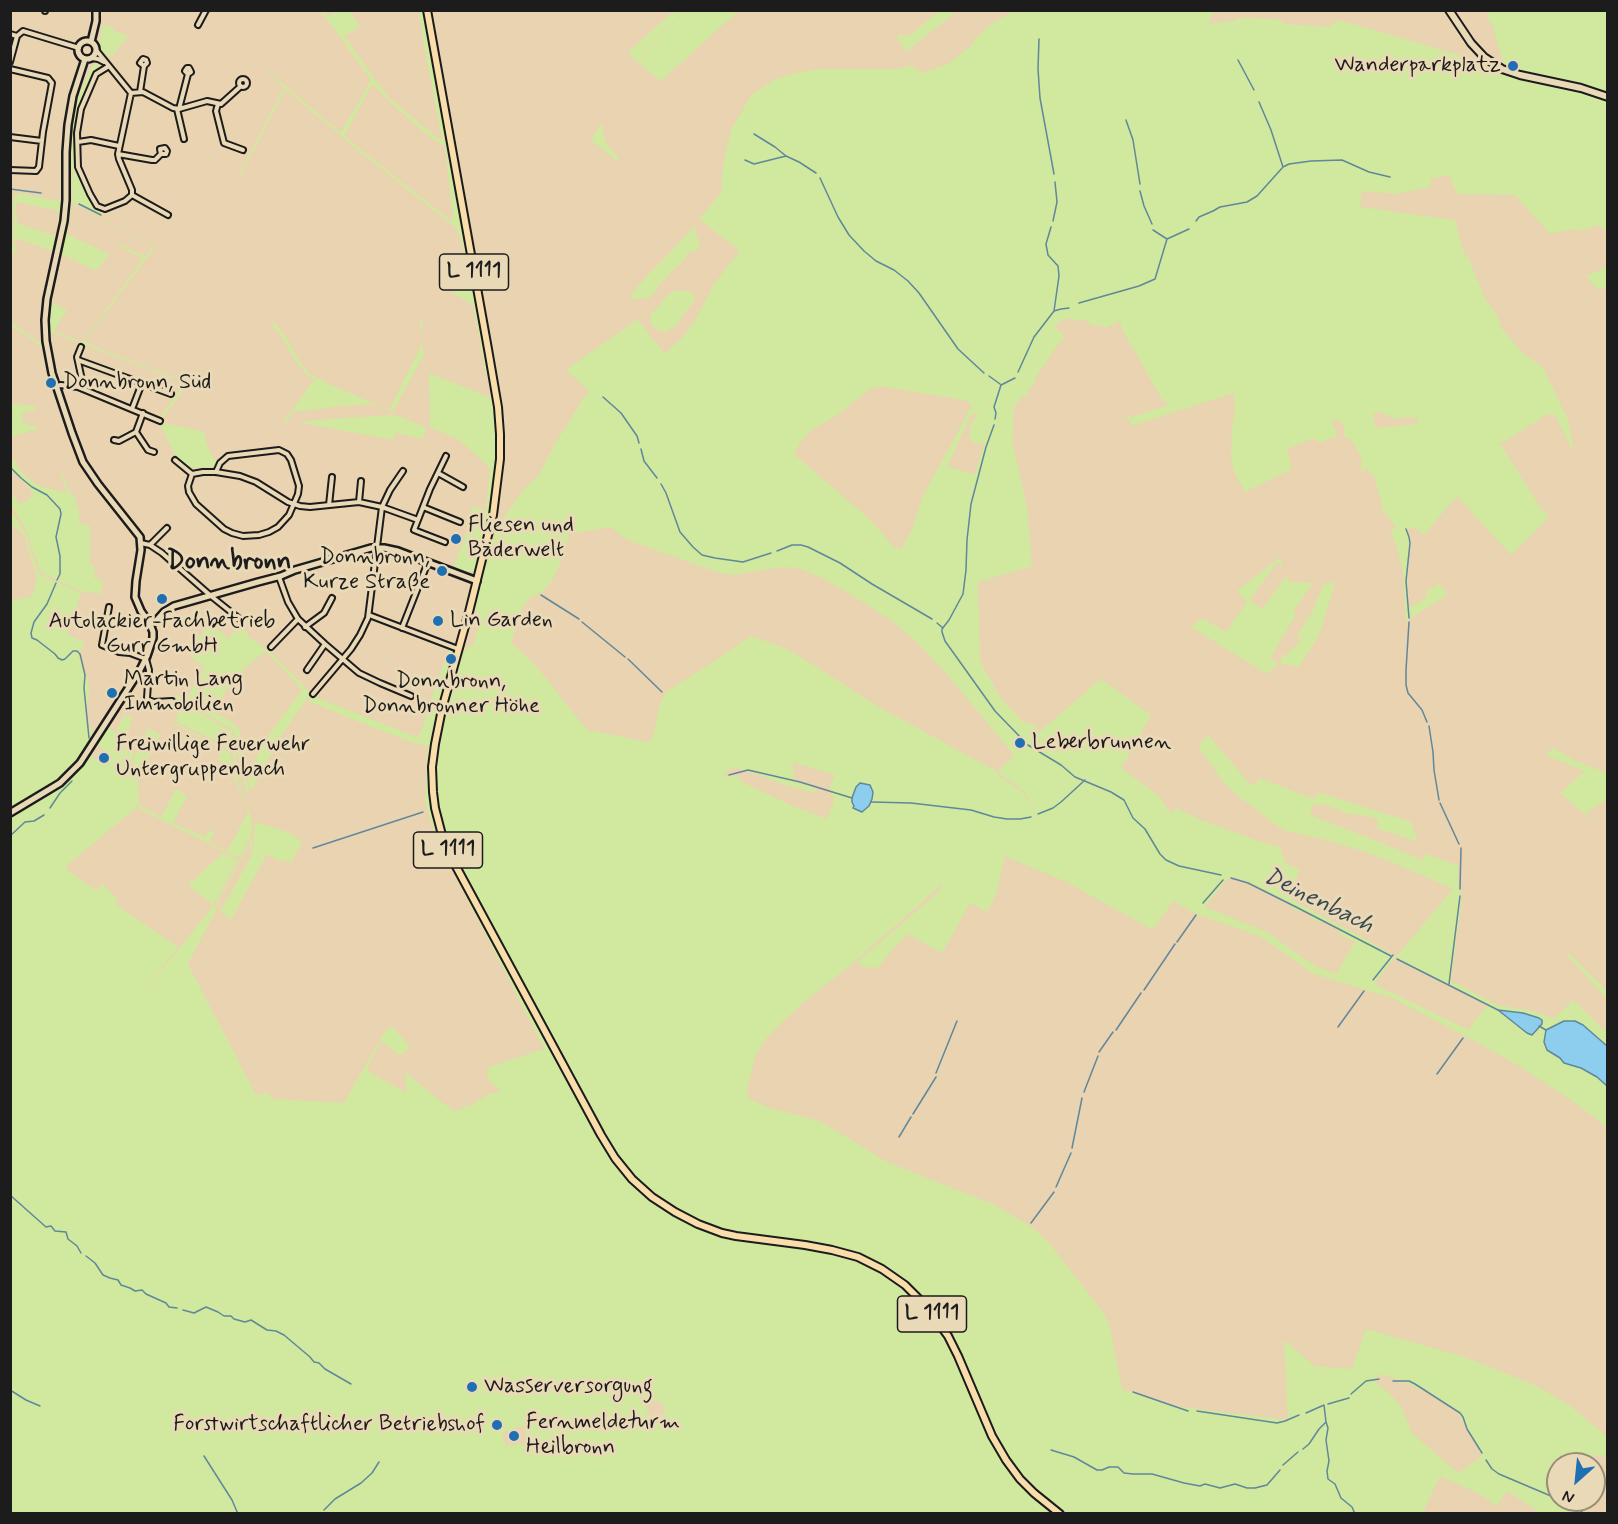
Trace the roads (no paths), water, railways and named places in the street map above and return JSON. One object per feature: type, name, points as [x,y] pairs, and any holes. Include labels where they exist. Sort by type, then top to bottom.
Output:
[{"type":"main road","name":"L 1111","points":[[427,10],[498,406],[500,459],[493,515],[442,709],[432,767],[435,808],[442,835],[452,859],[601,1135],[615,1158],[632,1179],[652,1197],[698,1224],[736,1236],[805,1245],[858,1257],[882,1269],[905,1286],[926,1306],[948,1336],[986,1422],[1006,1460],[1026,1486],[1060,1514]]},
{"type":"main road","points":[[1449,10],[1471,43],[1484,57],[1502,69],[1581,88],[1608,98]]},
{"type":"street","points":[[91,42],[96,10]]},
{"type":"street","points":[[198,25],[206,10]]},
{"type":"street","points":[[10,62],[17,36],[21,32],[79,48]]},
{"type":"street","points":[[10,34],[17,36]]},
{"type":"street","points":[[108,65],[98,58],[80,56],[79,48],[83,42],[94,44],[96,50],[132,93]]},
{"type":"street","points":[[10,813],[60,783],[84,758],[146,659],[153,638],[150,624],[135,597],[141,543],[136,531],[83,462],[56,386],[45,334],[45,313],[64,221],[70,111],[76,85],[89,58],[96,50]]},
{"type":"street","points":[[108,65],[96,74],[80,113],[77,133],[79,171],[96,204],[105,209],[125,201],[132,195]]},
{"type":"street","points":[[140,92],[144,66]]},
{"type":"street","points":[[10,69],[52,81],[38,170],[10,170]]},
{"type":"street","points":[[184,139],[178,109],[188,74]]},
{"type":"street","points":[[132,93],[140,92],[178,109],[207,101],[218,104],[224,102],[241,86]]},
{"type":"street","points":[[132,93],[118,154],[132,195]]},
{"type":"street","points":[[218,104],[216,111],[224,143],[243,150]]},
{"type":"street","points":[[10,137],[42,141]]},
{"type":"street","points":[[78,142],[91,140],[119,146]]},
{"type":"street","points":[[118,154],[148,160],[155,160],[161,154]]},
{"type":"street","points":[[132,195],[168,215]]},
{"type":"street","points":[[81,347],[77,357],[86,390]]},
{"type":"street","points":[[78,360],[171,394]]},
{"type":"street","points":[[132,409],[142,383]]},
{"type":"street","points":[[56,386],[67,385],[86,390],[160,421]]},
{"type":"street","points":[[114,440],[119,441],[135,432],[143,413]]},
{"type":"street","points":[[135,432],[148,450],[154,452]]},
{"type":"street","points":[[192,474],[188,486],[195,504],[219,526],[237,535],[254,536],[269,532],[285,521],[295,505],[298,486],[291,460],[282,451],[228,456],[219,463],[216,472]]},
{"type":"street","points":[[445,542],[414,530],[446,456]]},
{"type":"street","points":[[175,460],[192,474]]},
{"type":"street","points":[[313,694],[360,635],[369,615],[382,507],[403,471]]},
{"type":"street","points":[[192,474],[216,472],[246,478],[295,505],[307,507],[359,502],[382,507],[418,520]]},
{"type":"street","points":[[438,473],[463,487]]},
{"type":"street","points":[[329,505],[332,477]]},
{"type":"street","points":[[359,502],[361,481]]},
{"type":"street","points":[[423,507],[460,522]]},
{"type":"street","points":[[150,545],[167,528]]},
{"type":"street","points":[[141,543],[150,545],[171,560],[241,620]]},
{"type":"street","points":[[150,624],[171,608],[377,547],[398,551],[477,581]]},
{"type":"street","points":[[402,628],[428,562]]},
{"type":"street","points":[[279,577],[288,602],[305,627],[359,673],[411,696]]},
{"type":"street","points":[[305,627],[321,616],[332,598]]},
{"type":"street","points":[[109,607],[102,645],[146,659],[149,670],[146,691],[148,700],[172,701]]},
{"type":"street","points":[[369,615],[459,649]]},
{"type":"street","points":[[271,647],[298,619]]},
{"type":"street","points":[[308,670],[325,644]]},
{"type":"water","points":[[860,783],[870,785],[873,792],[869,806],[862,812],[853,808],[852,802],[856,787]]},
{"type":"water","points":[[1498,1010],[1523,1013],[1539,1018],[1542,1024],[1532,1035]]},
{"type":"water","points":[[1564,1021],[1575,1021],[1583,1025],[1607,1046],[1607,1086],[1597,1077],[1581,1068],[1564,1063],[1547,1050],[1544,1042],[1546,1030]]},
{"type":"waterway","points":[[1039,39],[1040,98],[1054,174]]},
{"type":"waterway","points":[[1238,60],[1254,90]]},
{"type":"waterway","points":[[1259,102],[1283,167]]},
{"type":"waterway","points":[[1126,120],[1133,140],[1140,184]]},
{"type":"waterway","points":[[754,134],[816,173]]},
{"type":"waterway","points":[[745,160],[754,164],[786,156]]},
{"type":"waterway","name":"Deinenbach","points":[[1196,221],[1199,217],[1220,207],[1247,202],[1257,196],[1283,167],[1289,164],[1342,160],[1369,172],[1390,177]]},
{"type":"waterway","points":[[820,178],[849,235],[876,261],[894,270],[908,281],[958,349],[984,373]]},
{"type":"waterway","points":[[1053,221],[1057,202],[1055,182]]},
{"type":"waterway","points":[[10,189],[41,193]]},
{"type":"waterway","points":[[1140,191],[1152,224]]},
{"type":"waterway","points":[[79,204],[101,215]]},
{"type":"waterway","points":[[1051,227],[1046,244],[1048,255],[1058,266],[1059,276],[1054,311]]},
{"type":"waterway","name":"Deinenbach","points":[[1079,303],[1139,286],[1155,279],[1167,239],[1189,229]]},
{"type":"waterway","points":[[1153,230],[1167,239]]},
{"type":"waterway","name":"Deinenbach","points":[[1018,372],[1034,337],[1054,311],[1069,308]]},
{"type":"waterway","points":[[989,376],[1000,384]]},
{"type":"waterway","name":"Deinenbach","points":[[995,419],[994,407],[1001,385],[1015,378]]},
{"type":"waterway","points":[[603,397],[621,413],[637,436],[639,443]]},
{"type":"waterway","name":"Deinenbach","points":[[994,425],[971,504],[963,594],[942,632],[945,641],[995,711],[1024,741]]},
{"type":"waterway","points":[[641,449],[644,461],[657,478]]},
{"type":"waterway","points":[[10,467],[32,487],[47,495],[60,509],[56,537],[60,556],[60,574],[57,580]]},
{"type":"waterway","points":[[661,484],[680,532],[702,555],[743,562],[771,553]]},
{"type":"waterway","points":[[1406,529],[1410,543],[1406,581],[1409,618]]},
{"type":"waterway","points":[[777,551],[792,545],[808,547],[840,563],[932,619]]},
{"type":"waterway","points":[[56,583],[47,604],[34,622],[32,638],[62,660],[73,651],[80,654],[85,675],[84,688],[89,738]]},
{"type":"waterway","points":[[541,595],[579,619]]},
{"type":"waterway","points":[[582,622],[625,657]]},
{"type":"waterway","points":[[1409,622],[1406,685],[1408,693],[1422,710],[1427,722]]},
{"type":"waterway","name":"Deinenbach","points":[[937,623],[943,628]]},
{"type":"waterway","points":[[628,659],[662,692]]},
{"type":"waterway","points":[[1429,726],[1439,800]]},
{"type":"waterway","name":"Deinenbach","points":[[1028,745],[1061,765],[1075,777],[1124,800],[1133,818],[1145,829],[1166,860],[1179,866],[1221,875]]},
{"type":"waterway","points":[[729,775],[748,770],[800,782],[852,798]]},
{"type":"waterway","points":[[1038,814],[1053,808],[1085,780]]},
{"type":"waterway","points":[[50,808],[72,781]]},
{"type":"waterway","points":[[871,802],[911,803],[971,810],[1007,819],[1031,817]]},
{"type":"waterway","points":[[1440,803],[1459,844]]},
{"type":"waterway","points":[[313,848],[423,812]]},
{"type":"waterway","points":[[10,836],[25,822],[34,821],[44,815]]},
{"type":"waterway","points":[[1460,889],[1461,848]]},
{"type":"waterway","name":"Deinenbach","points":[[1231,878],[1248,883],[1391,956]]},
{"type":"waterway","points":[[1203,903],[1223,880]]},
{"type":"waterway","points":[[1449,984],[1460,896]]},
{"type":"waterway","points":[[1177,942],[1196,915]]},
{"type":"waterway","points":[[1144,990],[1175,944]]},
{"type":"waterway","points":[[1373,980],[1393,955]]},
{"type":"waterway","name":"Deinenbach","points":[[1397,959],[1498,1010]]},
{"type":"waterway","points":[[1338,1027],[1364,991]]},
{"type":"waterway","points":[[1116,1030],[1141,993]]},
{"type":"waterway","points":[[936,1073],[957,1021]]},
{"type":"waterway","name":"Deinenbach","points":[[1539,1026],[1546,1030]]},
{"type":"waterway","points":[[1099,1052],[1113,1032]]},
{"type":"waterway","points":[[1437,1074],[1463,1038]]},
{"type":"waterway","points":[[1084,1092],[1098,1056]]},
{"type":"waterway","points":[[913,1114],[936,1077]]},
{"type":"waterway","points":[[1072,1148],[1082,1098]]},
{"type":"waterway","points":[[899,1137],[911,1117]]},
{"type":"waterway","points":[[1056,1187],[1071,1153]]},
{"type":"waterway","points":[[1031,1223],[1054,1192]]},
{"type":"waterway","points":[[10,1195],[46,1227],[51,1226],[55,1231],[66,1232],[68,1239],[77,1246],[81,1253]]},
{"type":"waterway","points":[[86,1256],[95,1263],[103,1275],[118,1280],[121,1285],[135,1291],[142,1290],[169,1307],[177,1308]]},
{"type":"waterway","points":[[183,1310],[194,1313],[206,1307],[224,1316],[231,1316],[245,1322],[251,1320],[267,1330],[276,1331],[284,1335],[314,1362],[351,1384]]},
{"type":"waterway","points":[[1351,1394],[1366,1381],[1379,1379]]},
{"type":"waterway","points":[[1393,1381],[1409,1381],[1460,1413],[1482,1453]]},
{"type":"waterway","points":[[10,1390],[40,1406]]},
{"type":"waterway","points":[[1133,1392],[1188,1411]]},
{"type":"waterway","points":[[1328,1404],[1349,1398]]},
{"type":"waterway","points":[[1306,1413],[1324,1405],[1328,1428],[1326,1440],[1329,1461],[1328,1479],[1335,1484],[1341,1498],[1352,1507],[1355,1514]]},
{"type":"waterway","points":[[1197,1411],[1277,1423],[1299,1415]]},
{"type":"waterway","points":[[1303,1449],[1326,1422]]},
{"type":"waterway","points":[[1051,1450],[1074,1457],[1097,1470],[1118,1467],[1124,1473],[1152,1474],[1184,1483],[1200,1486],[1205,1484],[1220,1488],[1235,1484],[1247,1488],[1267,1485],[1280,1470]]},
{"type":"waterway","points":[[1283,1465],[1298,1452]]},
{"type":"waterway","points":[[204,1456],[232,1500],[238,1514]]},
{"type":"waterway","points":[[1486,1460],[1499,1474],[1546,1494]]},
{"type":"waterway","points":[[324,1510],[335,1499],[361,1483],[372,1473],[379,1462]]},
{"type":"place","name":"Wanderparkplatz","points":[[1513,66]]},
{"type":"place","name":"Donnbronn, Süd","points":[[51,383]]},
{"type":"place","name":"Fliesen und Bäderwelt","points":[[456,539]]},
{"type":"place","name":"Donnbronn, Kurze Straße","points":[[442,571]]},
{"type":"place","name":"Autolackier-Fachbetrieb Gurr GmbH","points":[[162,599]]},
{"type":"place","name":"Lin Garden","points":[[438,621]]},
{"type":"place","name":"Donnbronn, Donnbronner Höhe","points":[[451,659]]},
{"type":"place","name":"Martin Lang Immobilien","points":[[112,693]]},
{"type":"place","name":"Leberbrunnen","points":[[1020,743]]},
{"type":"place","name":"Freiwillige Feuerwehr Untergruppenbach","points":[[104,758]]},
{"type":"place","name":"Wasserversorgung","points":[[472,1387]]},
{"type":"place","name":"Forstwirtschaftlicher Betriebshof","points":[[497,1425]]},
{"type":"place","name":"Fernmeldeturm Heilbronn","points":[[514,1436]]},
{"type":"district","name":"Donnbronn","points":[[229,563]]}]
